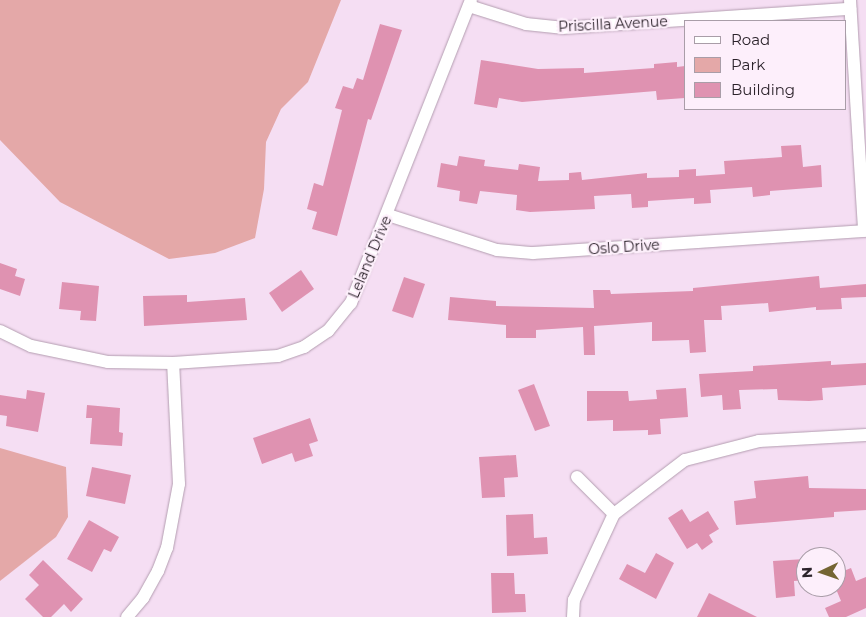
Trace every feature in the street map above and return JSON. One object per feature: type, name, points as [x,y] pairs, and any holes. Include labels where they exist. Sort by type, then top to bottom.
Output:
[{"type":"street","name":"Priscilla Avenue","points":[[470,3],[526,24],[562,28],[850,5]]},
{"type":"street","name":"Leland Drive","points":[[0,330],[31,346],[90,359],[173,363],[278,356],[304,348],[328,331],[351,303],[388,215],[470,3]]},
{"type":"street","points":[[850,5],[865,231]]},
{"type":"street","name":"Oslo Drive","points":[[388,215],[497,250],[533,253],[865,231]]},
{"type":"street","points":[[127,617],[143,598],[158,571],[166,548],[179,484],[173,363]]},
{"type":"street","points":[[573,617],[574,600],[614,514],[685,460],[758,441],[866,435]]},
{"type":"street","points":[[578,477],[614,514]]},
{"type":"green space","points":[[0,0],[341,0],[308,82],[281,109],[266,142],[264,189],[255,238],[215,253],[169,259],[60,202],[0,140]]},
{"type":"green space","points":[[0,448],[66,467],[68,517],[56,537],[0,581]]},
{"type":"building","points":[[380,24],[402,30],[371,120],[368,119],[337,236],[312,229],[317,212],[307,209],[314,183],[323,186],[342,110],[335,108],[343,86],[353,89],[357,78],[363,80]]},
{"type":"building","points":[[481,60],[538,69],[584,68],[584,73],[654,68],[654,64],[677,62],[677,67],[684,66],[684,98],[657,100],[656,91],[522,102],[499,98],[497,108],[474,104]]},
{"type":"building","points":[[801,145],[803,167],[821,165],[822,187],[770,191],[770,195],[753,197],[752,187],[710,190],[711,203],[694,204],[694,198],[648,201],[648,207],[632,208],[631,194],[594,196],[595,209],[530,212],[516,210],[517,195],[480,191],[477,204],[459,201],[460,191],[437,187],[441,163],[457,166],[459,156],[485,160],[484,166],[518,170],[519,164],[540,167],[538,181],[569,180],[569,173],[581,172],[582,180],[647,173],[647,178],[679,177],[679,170],[696,169],[696,176],[725,174],[724,161],[782,157],[781,146]]},
{"type":"building","points":[[0,263],[17,269],[15,276],[25,279],[20,296],[0,289]]},
{"type":"building","points":[[301,270],[314,289],[282,312],[269,293]]},
{"type":"building","points":[[819,276],[820,288],[866,284],[866,297],[841,298],[842,309],[816,310],[816,307],[769,312],[768,303],[721,306],[722,320],[704,320],[706,352],[690,353],[689,340],[652,341],[652,322],[594,326],[595,355],[584,355],[583,327],[536,330],[536,338],[506,338],[506,325],[448,320],[450,297],[496,301],[496,306],[594,308],[593,290],[610,290],[611,294],[693,291],[693,288]]},
{"type":"building","points":[[404,277],[425,284],[413,318],[392,311]]},
{"type":"building","points":[[62,282],[99,286],[96,321],[80,320],[81,311],[59,309]]},
{"type":"building","points":[[187,295],[187,302],[245,298],[247,320],[144,326],[143,296]]},
{"type":"building","points":[[831,361],[831,365],[866,363],[866,385],[822,388],[823,400],[809,401],[778,400],[777,389],[739,390],[741,409],[723,410],[722,395],[701,397],[699,374],[753,371],[753,366]]},
{"type":"building","points":[[534,384],[550,426],[535,431],[518,390]]},
{"type":"building","points":[[686,388],[688,417],[660,419],[661,434],[648,435],[648,430],[613,431],[613,420],[587,421],[587,391],[628,391],[629,401],[657,399],[656,390]]},
{"type":"building","points":[[27,390],[45,393],[38,432],[6,426],[7,416],[0,415],[0,395],[26,399]]},
{"type":"building","points":[[87,405],[120,408],[119,432],[123,433],[122,446],[90,444],[92,418],[86,418]]},
{"type":"building","points":[[310,418],[318,441],[309,444],[313,456],[295,462],[292,453],[262,464],[253,438]]},
{"type":"building","points":[[516,455],[518,477],[504,478],[505,497],[482,498],[479,457]]},
{"type":"building","points":[[92,467],[131,475],[125,504],[86,496]]},
{"type":"building","points":[[808,476],[809,488],[866,489],[866,510],[834,512],[834,517],[736,525],[734,501],[756,498],[754,481]]},
{"type":"building","points":[[682,509],[690,522],[708,511],[719,529],[709,535],[713,542],[702,550],[697,543],[687,549],[668,518]]},
{"type":"building","points":[[533,514],[534,538],[547,537],[548,554],[507,556],[506,515]]},
{"type":"building","points":[[89,520],[119,537],[111,552],[104,549],[92,572],[67,559]]},
{"type":"building","points":[[656,553],[674,563],[656,599],[619,579],[627,564],[645,573]]},
{"type":"building","points":[[43,560],[83,599],[71,612],[64,604],[51,617],[43,617],[25,599],[39,585],[29,575]]},
{"type":"building","points":[[796,560],[795,596],[776,598],[773,561]]},
{"type":"building","points":[[851,568],[856,581],[866,577],[866,608],[846,617],[829,617],[825,608],[841,601],[839,597],[846,597],[846,570]]},
{"type":"building","points":[[491,573],[514,573],[515,594],[525,594],[526,612],[492,613]]},
{"type":"building","points":[[709,593],[757,617],[697,617]]}]
